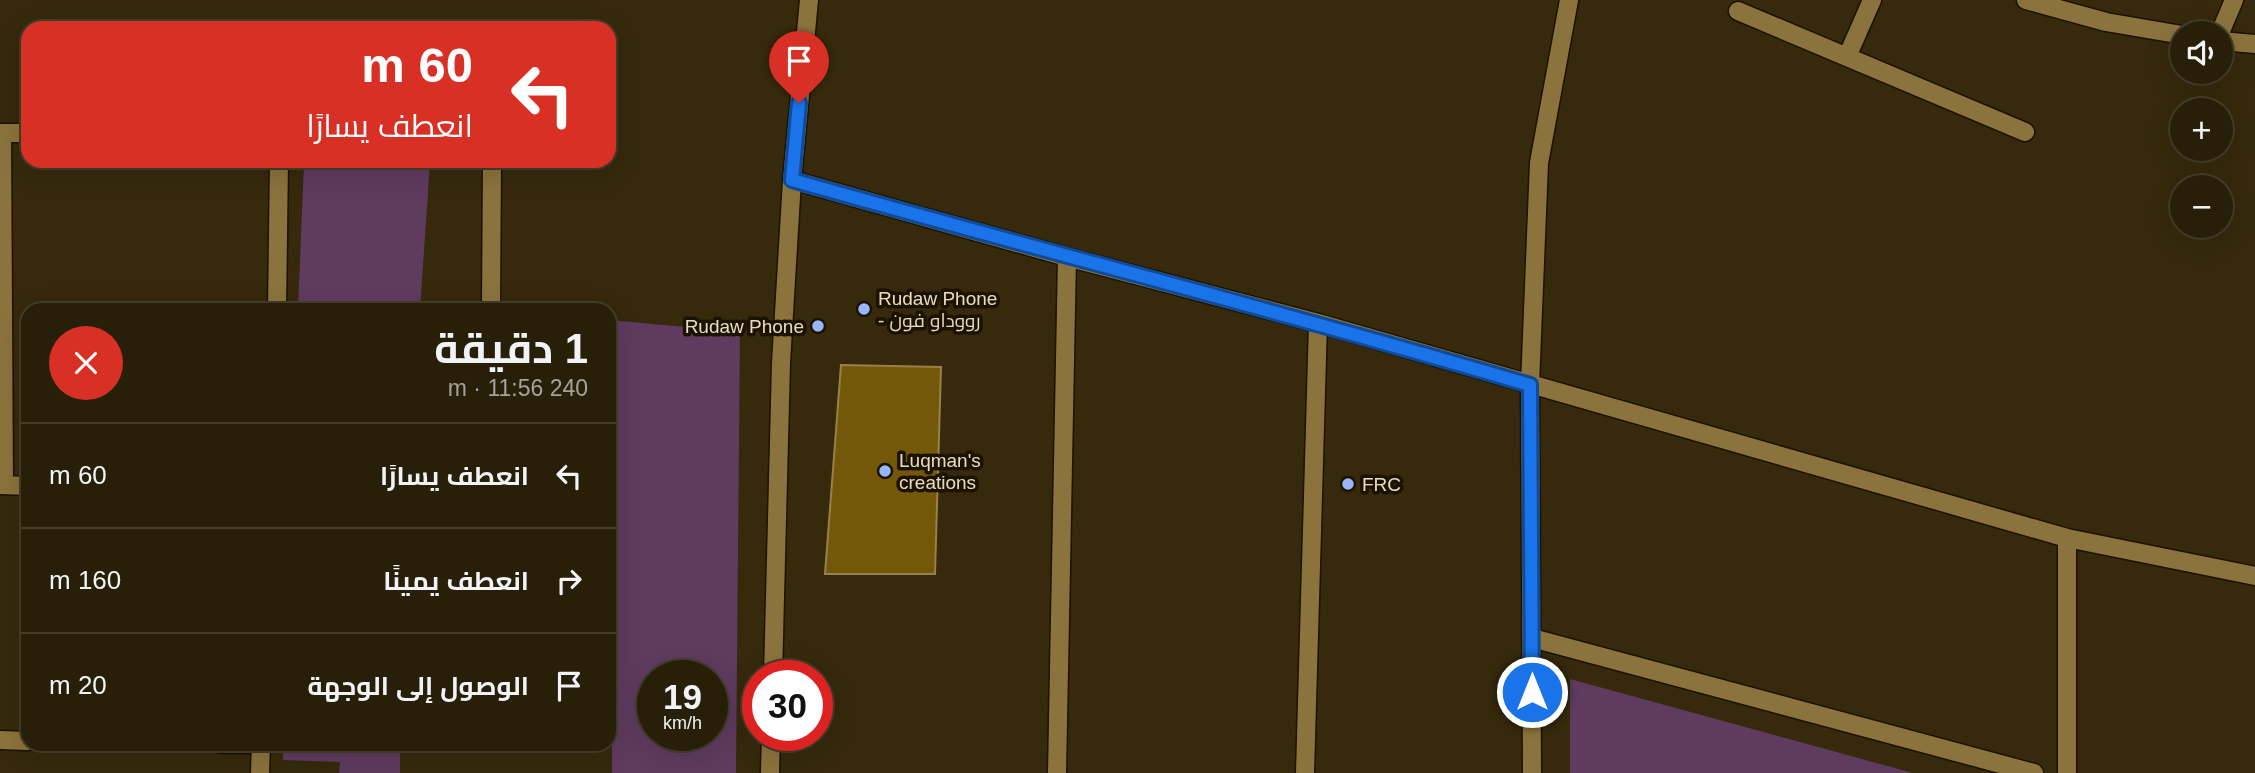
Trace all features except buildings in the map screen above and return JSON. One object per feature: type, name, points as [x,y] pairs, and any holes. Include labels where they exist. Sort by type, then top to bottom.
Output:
[{"type":"street","points":[[773,660],[780,376],[792,180],[809,0]]},
{"type":"street","points":[[1532,773],[1530,385],[1539,163],[1569,0]]},
{"type":"street","points":[[1847,57],[1872,0]]},
{"type":"street","points":[[2026,0],[2106,22],[2170,33]]},
{"type":"street","points":[[2225,21],[2234,0]]},
{"type":"street","points":[[1738,11],[2025,132]]},
{"type":"street","points":[[2233,42],[2255,44]]},
{"type":"street","points":[[21,133],[1,133],[2,485],[21,486]]},
{"type":"street","points":[[277,303],[279,168]]},
{"type":"street","points":[[491,303],[492,168]]},
{"type":"street","points":[[792,180],[1067,257],[1318,323],[2067,538],[2255,576]]},
{"type":"street","points":[[1057,773],[1067,257]]},
{"type":"street","points":[[1305,773],[1318,323]]},
{"type":"street","points":[[2067,538],[2067,773]]},
{"type":"street","points":[[1532,638],[2034,773]]},
{"type":"street","points":[[0,740],[21,741]]},
{"type":"street","points":[[260,773],[261,751]]},
{"type":"street","points":[[770,773],[771,751]]},
{"type":"shaded area","points":[[304,168],[430,168],[420,303],[298,303]]},
{"type":"shaded area","points":[[616,321],[740,332],[736,773],[612,773],[612,751],[616,751]]},
{"type":"shaded area","points":[[1570,679],[1913,773],[1570,773]]},
{"type":"shaded area","points":[[283,751],[400,751],[400,773],[339,773],[340,762],[283,760]]},
{"type":"place","name":"Rudaw Phone - رووداو فون","points":[[864,309]]},
{"type":"place","name":"Rudaw Phone","points":[[818,326]]},
{"type":"place","name":"Luqman's creations","points":[[885,471]]},
{"type":"place","name":"FRC","points":[[1348,484]]},
{"type":"route","points":[[799,103],[792,180],[1067,257],[1318,323],[1530,385],[1532,692]]}]
